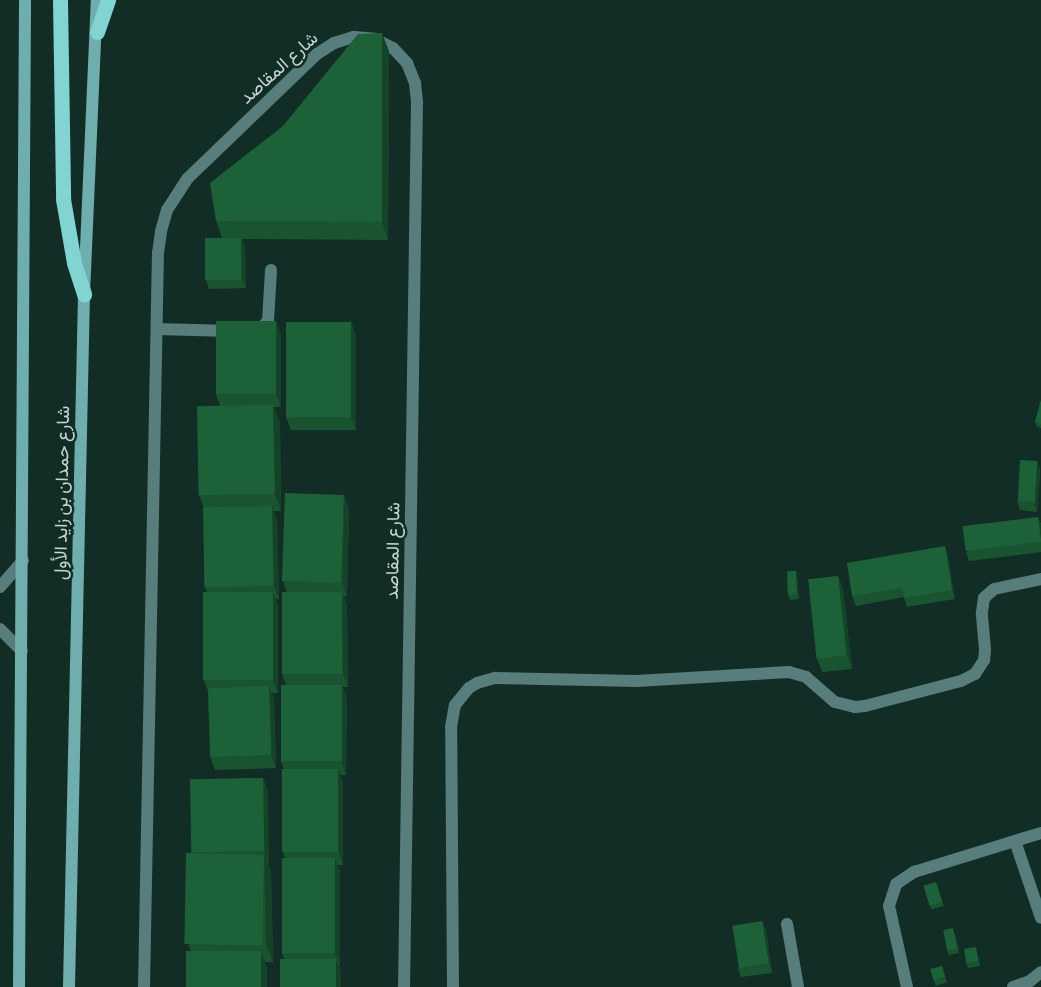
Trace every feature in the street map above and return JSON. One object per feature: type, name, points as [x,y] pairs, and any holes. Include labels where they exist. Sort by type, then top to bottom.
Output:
[{"type":"main road","name":"شارع حمدان بن زايد الأول","points":[[18,987],[23,561],[25,0]]},
{"type":"main road","points":[[60,0],[63,199],[74,263],[84,294]]},
{"type":"main road","name":"شارع حمدان بن زايد الأول","points":[[69,987],[84,294],[97,0]]},
{"type":"main road","points":[[97,32],[108,0]]},
{"type":"street","name":"شارع المقاصد","points":[[144,987],[161,231],[167,210],[188,178],[317,54],[334,43],[354,37],[375,39],[393,48],[407,63],[415,83],[417,102],[404,987]]},
{"type":"street","points":[[157,329],[261,329],[269,316],[271,270]]},
{"type":"street","points":[[0,587],[23,561]]},
{"type":"street","points":[[453,987],[451,727],[455,705],[469,688],[495,678],[637,681],[789,672],[806,677],[835,702],[855,707],[865,706],[961,681],[975,674],[984,660],[982,612],[984,598],[994,589],[1041,579]]},
{"type":"street","points":[[0,629],[22,651]]},
{"type":"street","points":[[908,987],[890,906],[896,884],[914,872],[1041,832]]},
{"type":"street","points":[[1015,841],[1041,918]]},
{"type":"street","points":[[787,924],[798,987]]},
{"type":"street","points":[[1013,987],[1030,981],[1041,972]]},
{"type":"building","points":[[382,33],[382,222],[216,221],[210,183],[283,126],[358,34]]},
{"type":"building","points":[[205,238],[241,238],[241,280],[205,280]]},
{"type":"building","points":[[216,321],[276,321],[276,394],[216,394]]},
{"type":"building","points":[[286,322],[351,322],[351,417],[286,417]]},
{"type":"building","points":[[1041,400],[1041,424],[1035,422]]},
{"type":"building","points":[[273,405],[275,494],[199,495],[197,406]]},
{"type":"building","points":[[1020,460],[1037,461],[1035,502],[1018,501]]},
{"type":"building","points":[[285,493],[344,495],[341,583],[282,581]]},
{"type":"building","points":[[272,506],[273,586],[204,587],[203,507]]},
{"type":"building","points":[[1038,517],[1041,542],[966,551],[963,526]]},
{"type":"building","points":[[945,546],[952,590],[904,598],[902,588],[852,596],[847,563]]},
{"type":"building","points":[[787,571],[796,571],[797,594],[788,594]]},
{"type":"building","points":[[838,576],[846,656],[817,659],[808,579]]},
{"type":"building","points":[[203,592],[273,592],[273,680],[203,680]]},
{"type":"building","points":[[282,592],[342,592],[342,674],[282,674]]},
{"type":"building","points":[[281,685],[342,685],[342,761],[281,761]]},
{"type":"building","points":[[269,686],[271,755],[210,757],[208,688]]},
{"type":"building","points":[[282,769],[338,769],[338,852],[282,852]]},
{"type":"building","points":[[263,778],[264,851],[191,852],[190,779]]},
{"type":"building","points":[[186,853],[264,854],[262,945],[184,944]]},
{"type":"building","points":[[282,858],[335,858],[335,953],[282,953]]},
{"type":"building","points":[[936,882],[942,902],[930,906],[924,886]]},
{"type":"building","points":[[762,921],[769,963],[739,968],[732,926]]},
{"type":"building","points":[[953,928],[957,949],[947,951],[943,930]]},
{"type":"building","points":[[976,947],[978,961],[966,963],[964,949]]},
{"type":"building","points":[[186,951],[261,951],[261,987],[186,987]]},
{"type":"building","points":[[280,959],[336,959],[336,987],[280,987]]},
{"type":"building","points":[[942,966],[945,977],[933,980],[930,969]]}]
